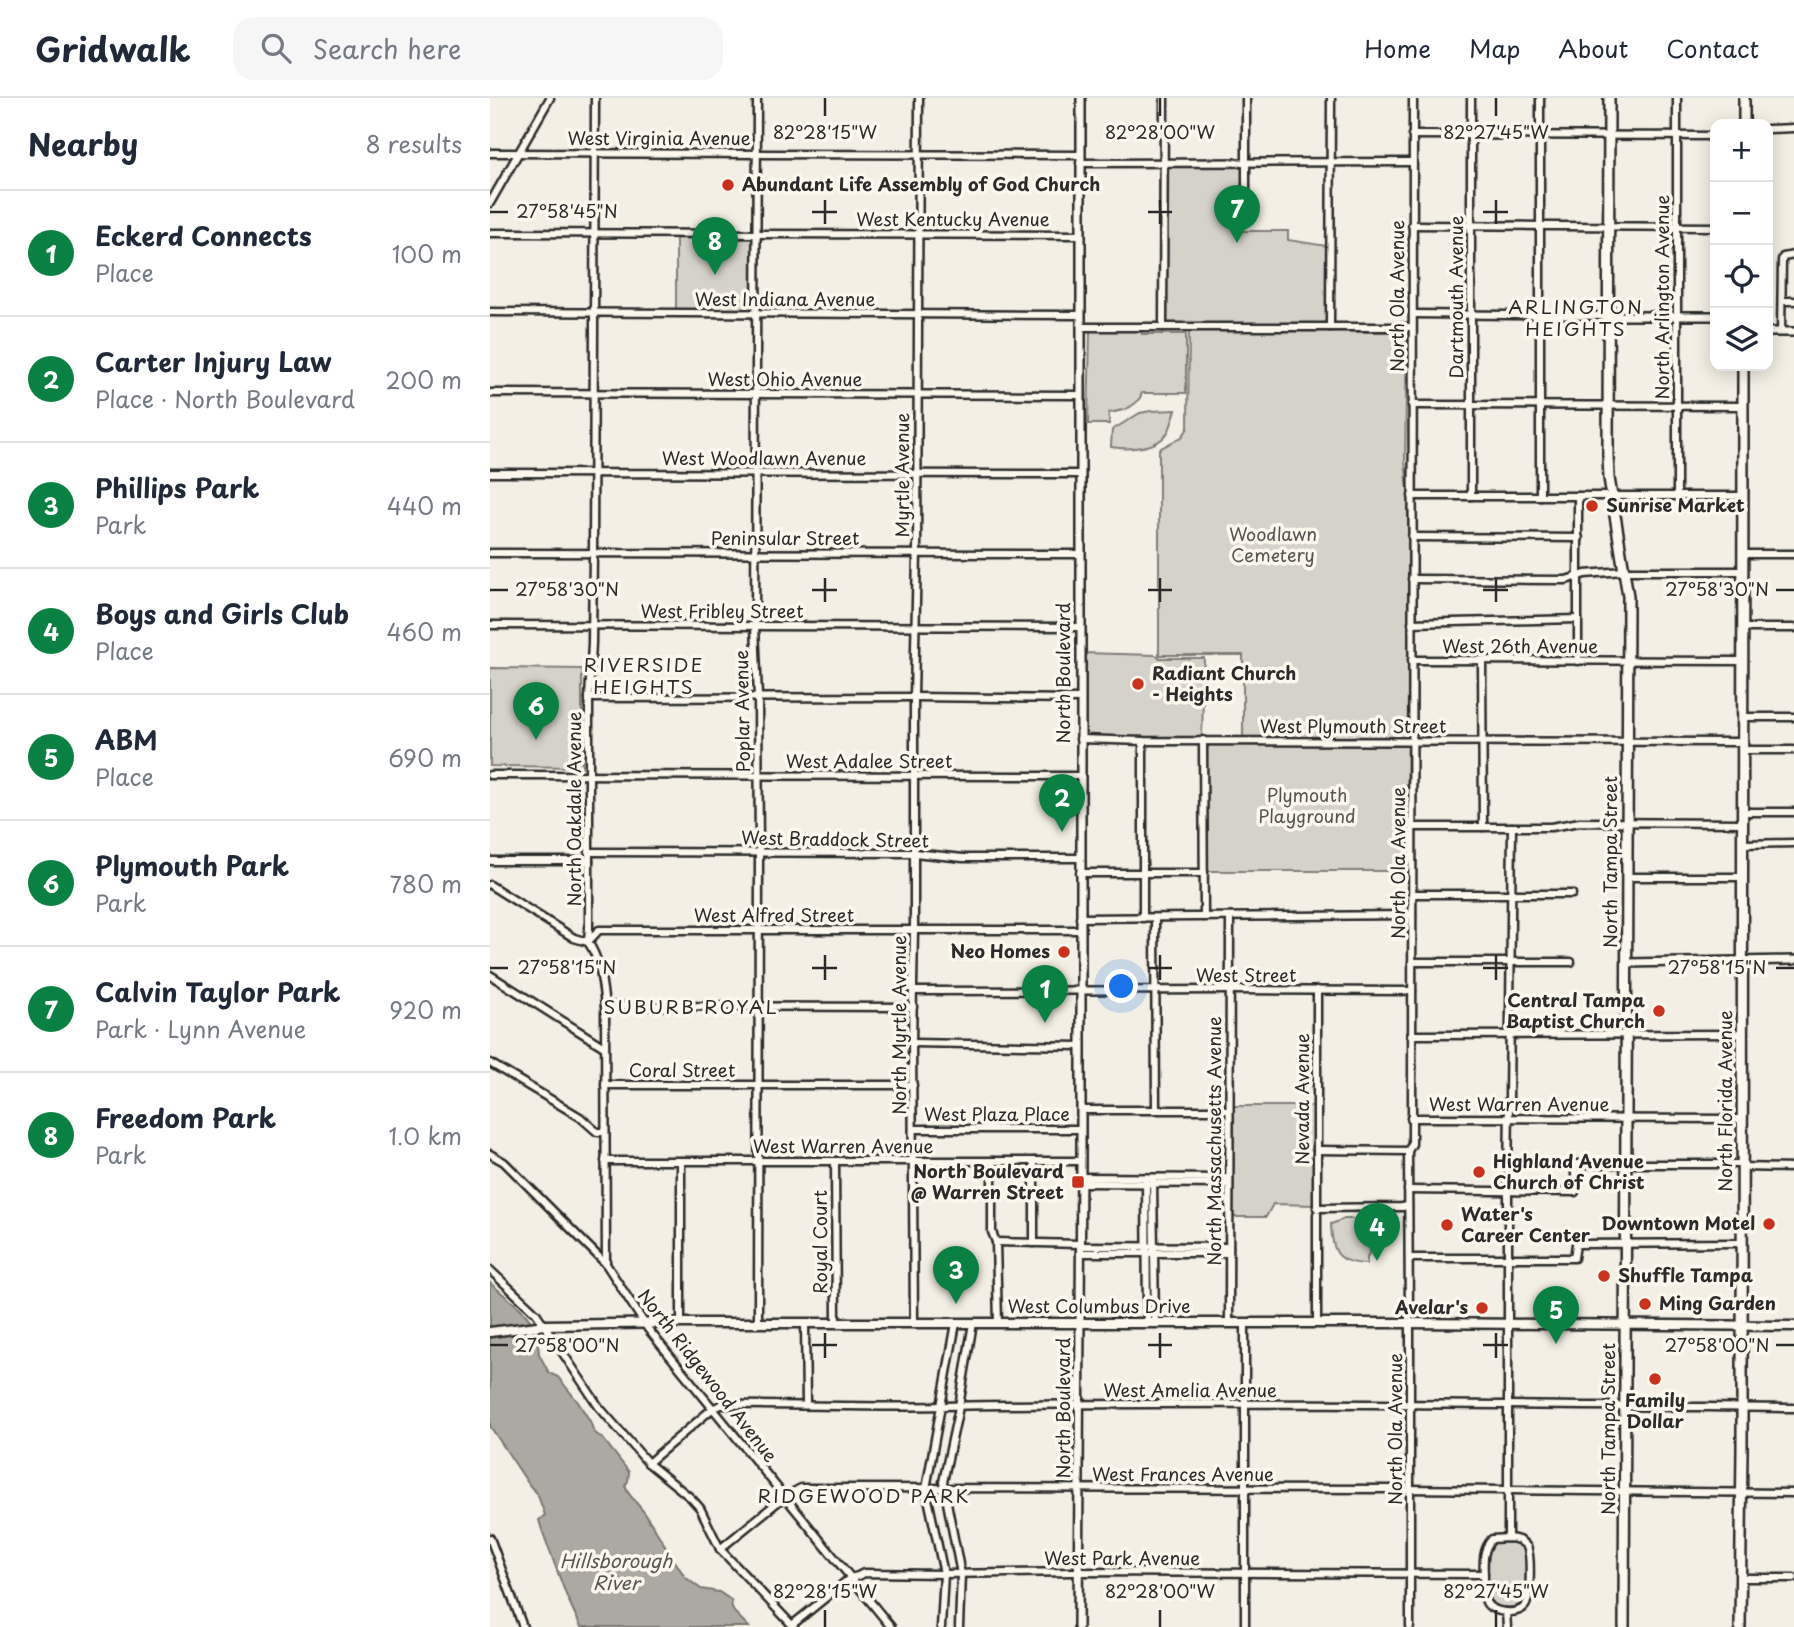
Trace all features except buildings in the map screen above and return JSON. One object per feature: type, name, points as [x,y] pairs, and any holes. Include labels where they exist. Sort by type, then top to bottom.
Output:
[{"type":"main road","name":"North Tampa Street","points":[[1609,98],[1608,467],[1628,596],[1624,1627]]},
{"type":"main road","points":[[1744,98],[1744,119]]},
{"type":"main road","name":"North Florida Avenue","points":[[1740,1627],[1744,371]]},
{"type":"main road","name":"West Columbus Drive","points":[[490,1332],[540,1325],[643,1323],[1151,1322],[1794,1326]]},
{"type":"street","points":[[490,204],[550,98]]},
{"type":"street","name":"North Oakdale Avenue","points":[[594,98],[593,625],[589,698],[588,942],[600,969],[605,1006],[606,1264]]},
{"type":"street","name":"Poplar Avenue","points":[[757,98],[755,626],[760,931],[758,1323]]},
{"type":"street","name":"Myrtle Avenue","points":[[914,853],[919,98]]},
{"type":"street","name":"North Boulevard","points":[[1078,1627],[1081,1180],[1081,98]]},
{"type":"street","points":[[1163,327],[1164,98]]},
{"type":"street","points":[[1246,98],[1246,216]]},
{"type":"street","points":[[1330,327],[1331,98]]},
{"type":"street","name":"North Ola Avenue","points":[[1410,1627],[1408,1150],[1412,1144],[1413,98]]},
{"type":"street","name":"Dartmouth Avenue","points":[[1471,98],[1471,496]]},
{"type":"street","points":[[1540,98],[1540,496]]},
{"type":"street","name":"North Arlington Avenue","points":[[1676,98],[1677,496]]},
{"type":"street","points":[[1773,129],[1794,128]]},
{"type":"street","points":[[1412,135],[1710,136]]},
{"type":"street","name":"West Virginia Avenue","points":[[490,153],[919,154],[1164,162],[1412,162]]},
{"type":"street","points":[[1412,225],[1710,227]]},
{"type":"street","name":"West Kentucky Avenue","points":[[490,233],[1080,235]]},
{"type":"street","points":[[1782,332],[1783,257],[1794,255]]},
{"type":"street","points":[[1783,302],[1794,302]]},
{"type":"street","name":"West Indiana Avenue","points":[[490,312],[1080,314]]},
{"type":"street","points":[[1413,314],[1710,316]]},
{"type":"street","points":[[1081,327],[1412,327]]},
{"type":"street","points":[[1773,332],[1794,332]]},
{"type":"street","name":"West Ohio Avenue","points":[[490,393],[1080,395]]},
{"type":"street","points":[[1412,405],[1744,407]]},
{"type":"street","name":"West Woodlawn Avenue","points":[[490,473],[1080,474]]},
{"type":"street","points":[[1412,496],[1743,496]]},
{"type":"street","points":[[1578,496],[1578,661]]},
{"type":"street","points":[[1412,537],[1578,538]]},
{"type":"street","name":"Peninsular Street","points":[[490,553],[1080,554]]},
{"type":"street","points":[[1743,554],[1794,554]]},
{"type":"street","points":[[1412,579],[1566,580],[1578,575],[1623,571],[1743,571]]},
{"type":"street","points":[[1412,623],[1578,620]]},
{"type":"street","name":"West Fribley Street","points":[[490,625],[1080,626]]},
{"type":"street","points":[[1743,628],[1794,628]]},
{"type":"street","name":"West 26th Avenue","points":[[1412,660],[1742,661]]},
{"type":"street","points":[[1482,661],[1483,827]]},
{"type":"street","points":[[589,698],[914,696],[1080,699]]},
{"type":"street","points":[[1743,717],[1794,717]]},
{"type":"street","name":"West Plymouth Street","points":[[1080,739],[1627,742],[1743,746],[1794,751]]},
{"type":"street","points":[[1203,740],[1204,917]]},
{"type":"street","points":[[1143,741],[1143,918]]},
{"type":"street","name":"West Adalee Street","points":[[490,775],[1080,776]]},
{"type":"street","points":[[1742,812],[1794,812]]},
{"type":"street","points":[[1413,827],[1551,827],[1580,822],[1742,822]]},
{"type":"street","points":[[1508,1538],[1507,1258],[1512,827]]},
{"type":"street","points":[[1743,844],[1794,843]]},
{"type":"street","name":"West Braddock Street","points":[[589,852],[914,853],[963,858],[1080,858]]},
{"type":"street","name":"North Myrtle Avenue","points":[[914,853],[914,1323]]},
{"type":"street","points":[[490,860],[589,861]]},
{"type":"street","points":[[1080,873],[1204,873]]},
{"type":"street","points":[[1627,877],[1743,877]]},
{"type":"street","points":[[490,885],[573,938],[588,942]]},
{"type":"street","points":[[1412,894],[1572,894]]},
{"type":"street","points":[[1080,918],[1412,915]]},
{"type":"street","name":"North Massachusetts Avenue","points":[[1229,1323],[1230,917]]},
{"type":"street","points":[[1155,918],[1156,1110]]},
{"type":"street","name":"West Alfred Street","points":[[588,942],[598,930],[1080,930]]},
{"type":"street","points":[[1627,963],[1794,960]]},
{"type":"street","points":[[1412,962],[1571,962]]},
{"type":"street","points":[[490,975],[604,1047]]},
{"type":"street","name":"Nevada Avenue","points":[[1317,990],[1317,1323]]},
{"type":"street","name":"West Street","points":[[913,991],[1412,991]]},
{"type":"street","points":[[605,1006],[913,1007]]},
{"type":"street","points":[[1411,1035],[1741,1034]]},
{"type":"street","points":[[912,1043],[1081,1046]]},
{"type":"street","points":[[490,1063],[580,1117],[597,1132],[605,1132]]},
{"type":"street","name":"Coral Street","points":[[605,1085],[913,1085]]},
{"type":"street","points":[[1081,1110],[1229,1110]]},
{"type":"street","name":"West Warren Avenue","points":[[1411,1118],[1742,1119]]},
{"type":"street","name":"West Plaza Place","points":[[913,1129],[1081,1129]]},
{"type":"street","points":[[1317,1150],[1408,1150]]},
{"type":"street","name":"North Ridgewood Avenue","points":[[490,1154],[504,1162],[606,1264],[643,1323],[891,1627]]},
{"type":"street","name":"West Warren Avenue","points":[[605,1161],[1081,1161]]},
{"type":"street","points":[[681,1161],[681,1323]]},
{"type":"street","name":"Royal Court","points":[[835,1161],[835,1323]]},
{"type":"street","points":[[992,1161],[992,1232],[996,1242],[998,1323]]},
{"type":"street","points":[[1034,1161],[1034,1243]]},
{"type":"street","points":[[1408,1191],[1575,1192],[1575,1164],[1794,1168]]},
{"type":"street","points":[[1081,1180],[1229,1181]]},
{"type":"street","points":[[1150,1180],[1151,1322]]},
{"type":"street","points":[[1317,1211],[1408,1206]]},
{"type":"street","points":[[996,1242],[1151,1250],[1229,1250]]},
{"type":"street","points":[[1409,1258],[1574,1258],[1576,1244],[1741,1243]]},
{"type":"street","points":[[490,1270],[536,1313],[540,1325],[599,1407],[649,1463],[700,1508],[720,1549],[793,1626],[850,1578]]},
{"type":"street","points":[[805,1323],[806,1405]]},
{"type":"street","points":[[941,1627],[944,1574],[926,1489],[956,1323]]},
{"type":"street","points":[[960,1627],[961,1574],[943,1482],[973,1323]]},
{"type":"street","points":[[1245,1323],[1245,1627]]},
{"type":"street","name":"West Amelia Avenue","points":[[712,1409],[721,1405],[1794,1408]]},
{"type":"street","points":[[649,1463],[712,1409]]},
{"type":"street","name":"West Frances Avenue","points":[[720,1549],[784,1497],[801,1488],[1245,1488],[1794,1493]]},
{"type":"street","points":[[490,1538],[523,1627]]},
{"type":"street","points":[[1508,1538],[1522,1542],[1528,1549],[1529,1574],[1528,1600],[1524,1607],[1519,1611],[1506,1612],[1493,1610],[1486,1605],[1484,1550],[1492,1539],[1508,1538]]},
{"type":"street","name":"West Park Avenue","points":[[850,1578],[864,1573],[1484,1574]]},
{"type":"street","points":[[1741,1578],[1794,1578]]},
{"type":"street","points":[[1506,1612],[1507,1627]]},
{"type":"green space","points":[[1243,164],[1243,231],[1288,231],[1288,240],[1327,246],[1327,317],[1321,325],[1166,324],[1167,165]]},
{"type":"green space","points":[[676,238],[753,239],[754,311],[676,311]]},
{"type":"green space","name":"Woodlawn Cemetery","points":[[1189,330],[1407,332],[1407,738],[1243,737],[1243,655],[1159,655],[1159,449],[1182,437],[1188,428]]},
{"type":"green space","points":[[1090,331],[1186,334],[1186,393],[1142,393],[1133,405],[1109,413],[1109,424],[1088,424]]},
{"type":"green space","points":[[1176,410],[1168,432],[1157,442],[1134,448],[1111,447],[1112,430],[1140,413]]},
{"type":"green space","points":[[1082,653],[1204,658],[1202,737],[1082,736]]},
{"type":"green space","points":[[490,668],[582,669],[582,767],[490,766]]},
{"type":"green space","name":"Plymouth Playground","points":[[1214,742],[1408,743],[1406,871],[1207,871],[1207,749]]},
{"type":"green space","points":[[1232,1106],[1317,1106],[1316,1205],[1273,1204],[1266,1217],[1232,1217]]},
{"type":"green space","points":[[1344,1219],[1369,1219],[1373,1222],[1372,1247],[1367,1264],[1348,1261],[1338,1254],[1333,1242],[1331,1224]]},
{"type":"green space","points":[[1496,1542],[1515,1542],[1526,1550],[1527,1593],[1516,1607],[1499,1607],[1488,1599],[1488,1551]]},
{"type":"water","name":"Hillsborough River","points":[[490,1283],[530,1320],[537,1332],[539,1354],[549,1373],[558,1377],[578,1402],[594,1432],[604,1440],[629,1472],[625,1486],[629,1494],[644,1512],[685,1577],[701,1589],[719,1592],[731,1600],[734,1612],[749,1627],[581,1627],[542,1530],[539,1520],[545,1515],[537,1493],[490,1426]]},
{"type":"place","name":"Abundant Life Assembly of God Church","points":[[728,185]]},
{"type":"place","name":"Calvin Taylor Park","points":[[1237,243]]},
{"type":"place","name":"Freedom Park","points":[[715,275]]},
{"type":"place","name":"Sunrise Market","points":[[1592,506]]},
{"type":"place","name":"Radiant Church - Heights","points":[[1138,684]]},
{"type":"place","name":"Plymouth Park","points":[[536,740]]},
{"type":"place","name":"Carter Injury Law","points":[[1062,832]]},
{"type":"place","name":"Neo Homes","points":[[1064,952]]},
{"type":"place","name":"Central Tampa Baptist Church","points":[[1659,1011]]},
{"type":"place","name":"Eckerd Connects","points":[[1045,1023]]},
{"type":"place","name":"Highland Avenue Church of Christ","points":[[1479,1172]]},
{"type":"place","name":"North Boulevard @ Warren Street","points":[[1078,1182]]},
{"type":"place","name":"Downtown Motel","points":[[1769,1224]]},
{"type":"place","name":"Water's Career Center","points":[[1447,1225]]},
{"type":"place","name":"Boys and Girls Club","points":[[1377,1261]]},
{"type":"place","name":"Shuffle Tampa","points":[[1604,1276]]},
{"type":"place","name":"Phillips Park","points":[[956,1304]]},
{"type":"place","name":"Ming Garden","points":[[1645,1304]]},
{"type":"place","name":"Avelar's","points":[[1482,1308]]},
{"type":"place","name":"ABM","points":[[1556,1344]]},
{"type":"place","name":"Family Dollar","points":[[1655,1379]]},
{"type":"district","name":"ARLINGTON HEIGHTS","points":[[1576,318]]},
{"type":"district","name":"RIVERSIDE HEIGHTS","points":[[644,676]]},
{"type":"district","name":"SUBURB ROYAL","points":[[691,1007]]},
{"type":"district","name":"RIDGEWOOD PARK","points":[[864,1496]]}]
